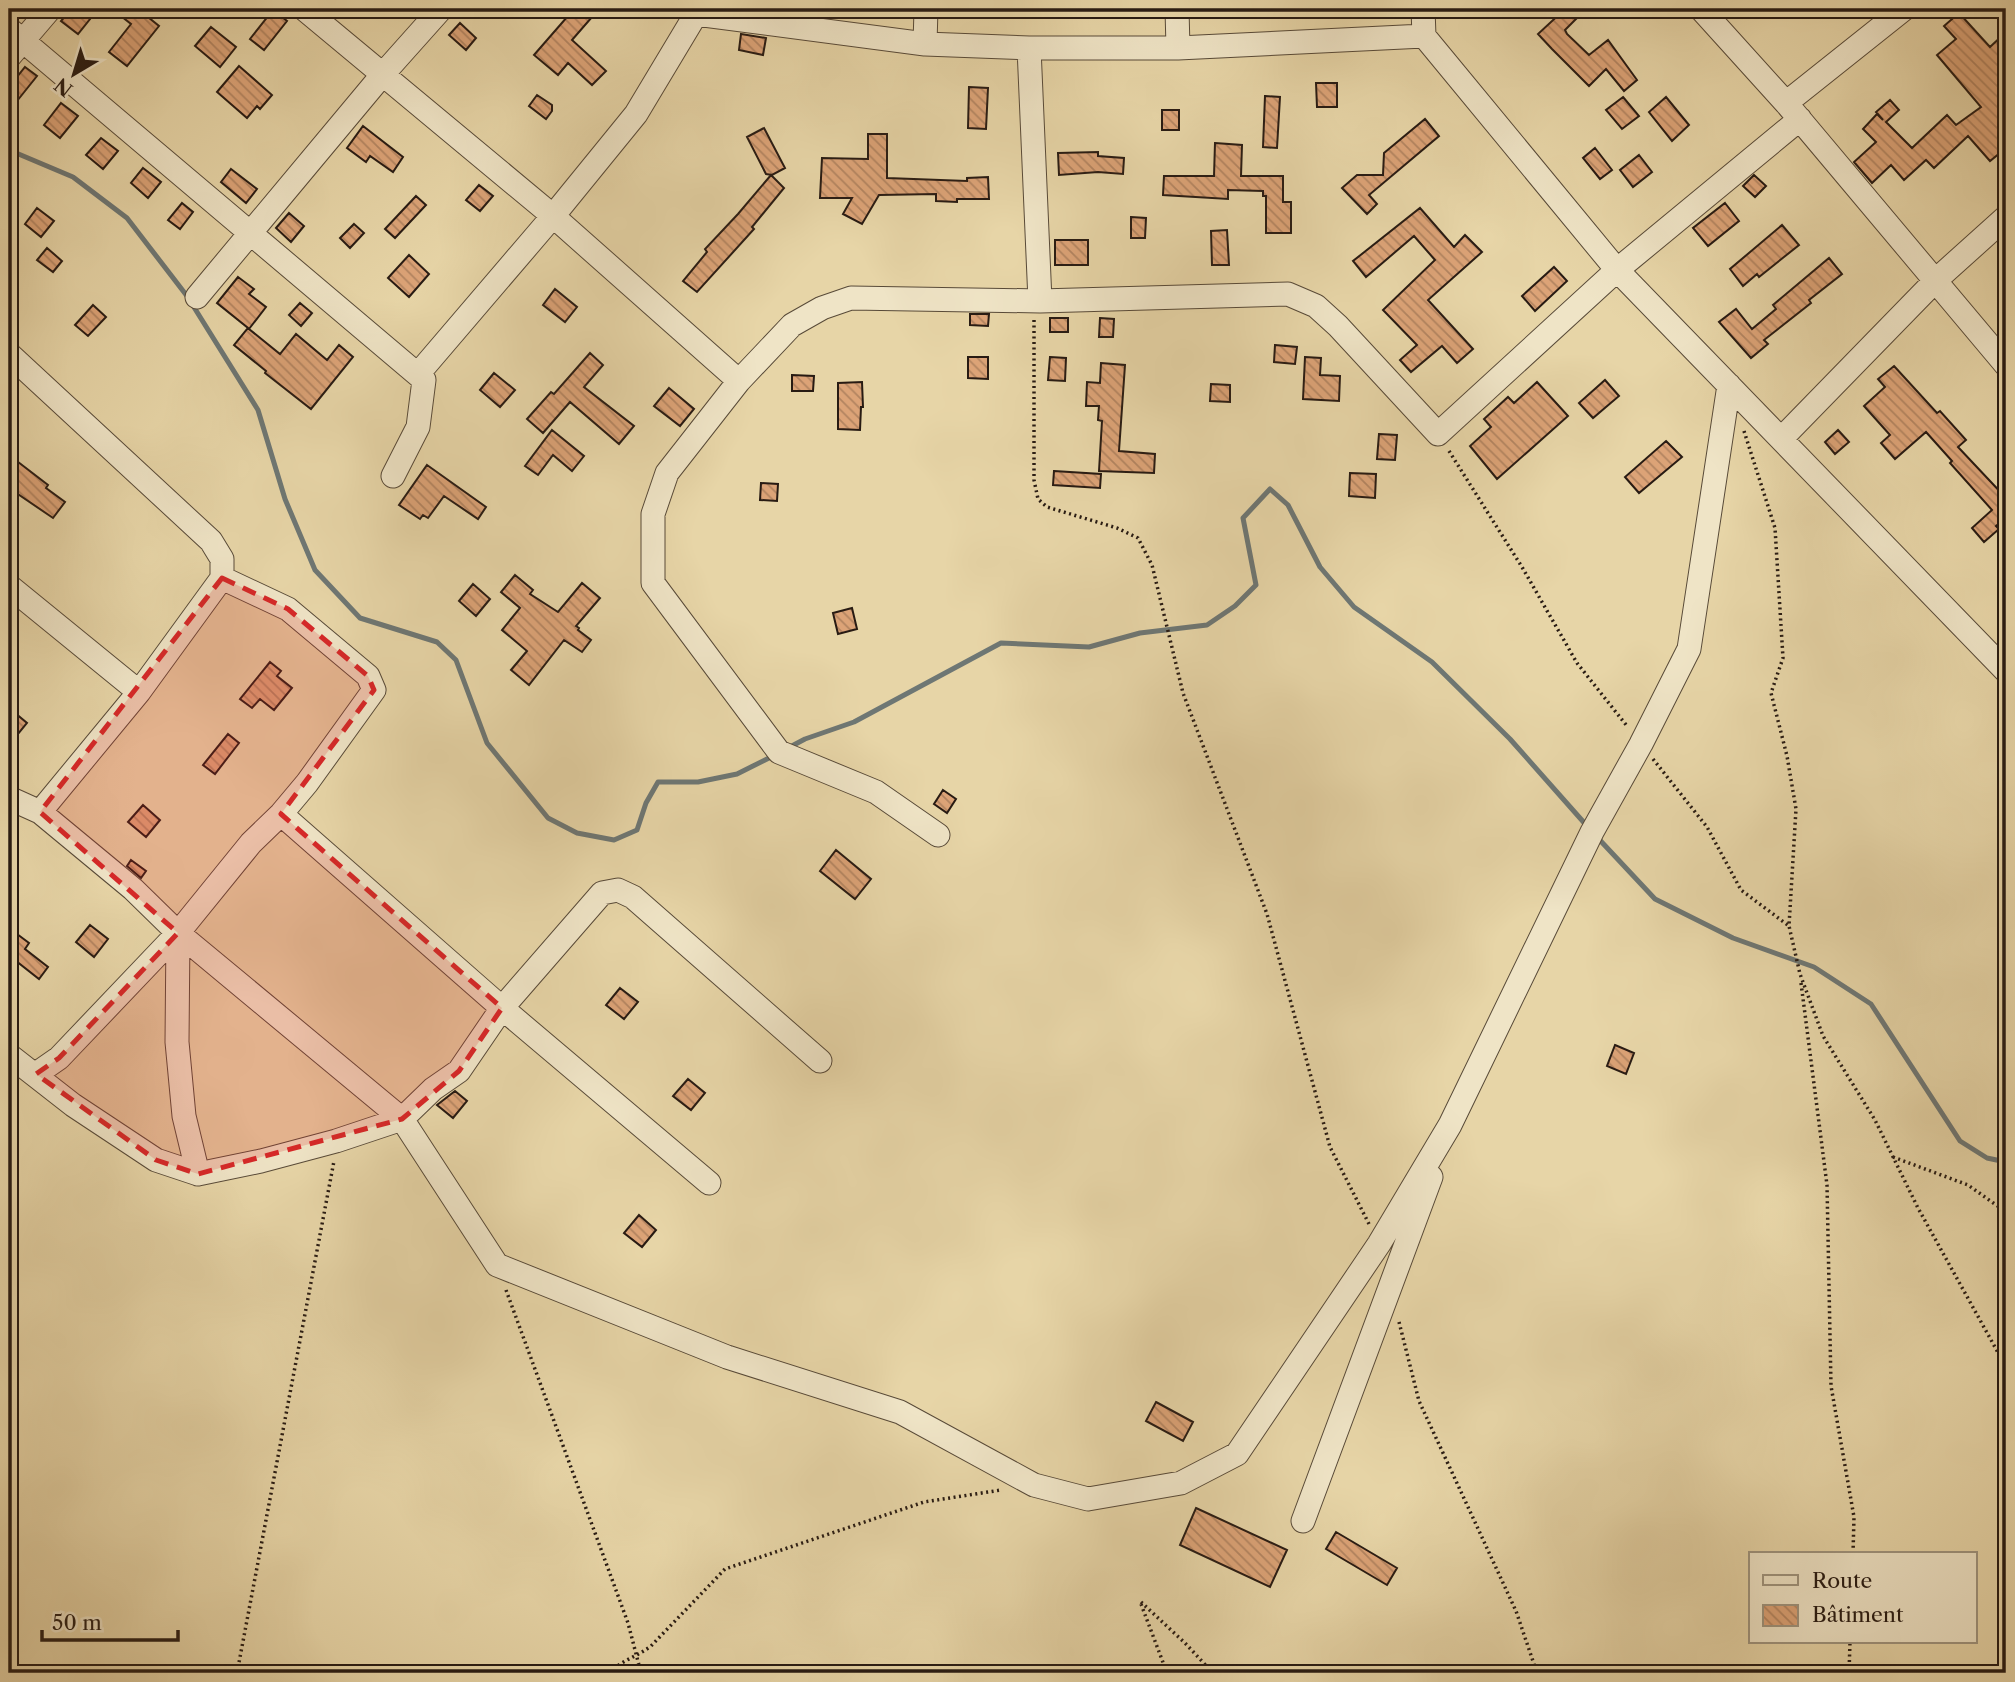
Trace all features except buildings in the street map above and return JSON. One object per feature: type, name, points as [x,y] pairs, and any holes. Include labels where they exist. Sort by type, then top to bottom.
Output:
[{"type":"street","points":[[50,9],[13,42],[250,233],[424,380],[418,427],[393,475]]},
{"type":"street","points":[[304,9],[553,216],[739,381]]},
{"type":"street","points":[[197,297],[383,74],[442,9]]},
{"type":"street","points":[[925,44],[926,9]]},
{"type":"street","points":[[1177,9],[1178,48]]},
{"type":"street","points":[[1423,9],[1424,36],[1617,270],[2006,671]]},
{"type":"street","points":[[1701,9],[1793,111],[2006,365]]},
{"type":"street","points":[[938,835],[876,792],[779,752],[653,583],[653,514],[667,472],[739,381],[792,325],[822,308],[851,298],[1037,300],[1288,294],[1316,306],[1338,326],[1438,434],[1903,9]]},
{"type":"street","points":[[418,374],[636,114],[696,11],[925,44],[1178,48],[1424,36]]},
{"type":"street","points":[[1029,47],[1037,300]]},
{"type":"street","points":[[1782,438],[1936,280],[2006,217]]},
{"type":"street","points":[[9,354],[211,541],[222,559],[222,578],[139,692],[40,812]]},
{"type":"street","points":[[9,798],[40,812],[133,889],[178,933],[402,1119],[497,1265],[727,1357],[900,1412],[1034,1485],[1088,1499],[1181,1483],[1237,1454],[1379,1244],[1450,1125],[1592,832],[1689,649],[1729,385]]},
{"type":"street","points":[[36,1074],[59,1058],[178,933],[251,843],[281,814],[307,783],[374,690],[368,676],[288,609],[222,578]]},
{"type":"street","points":[[9,586],[139,692]]},
{"type":"street","points":[[281,814],[709,1183]]},
{"type":"street","points":[[9,1055],[73,1105],[156,1160],[198,1174],[336,1141],[402,1119],[433,1089],[459,1071],[502,1007],[602,893],[618,890],[633,897],[820,1061]]},
{"type":"street","points":[[178,933],[177,1042],[184,1116],[198,1174]]},
{"type":"street","points":[[1303,1521],[1450,1125]]},
{"type":"path","points":[[1037,300],[1034,480],[1038,499],[1047,507],[1117,528],[1138,538],[1152,565],[1183,693],[1267,914],[1330,1147],[1379,1244]]},
{"type":"path","points":[[1741,424],[1776,528],[1783,658],[1771,693],[1787,756],[1796,808],[1789,926],[1800,974],[1826,1185],[1830,1386],[1854,1517],[1853,1552]]},
{"type":"path","points":[[1438,434],[1522,566],[1577,663],[1707,827],[1741,890],[1789,926]]},
{"type":"path","points":[[1800,974],[1823,1036],[1875,1120],[1918,1208],[2006,1367]]},
{"type":"path","points":[[237,1673],[324,1220],[336,1141]]},
{"type":"path","points":[[1892,1157],[1968,1185],[2006,1212]]},
{"type":"path","points":[[497,1265],[628,1623],[641,1673]]},
{"type":"path","points":[[1391,1289],[1419,1401],[1516,1611],[1537,1673]]},
{"type":"path","points":[[610,1673],[619,1662],[638,1656],[651,1646],[725,1569],[924,1503],[1034,1485]]},
{"type":"path","points":[[1167,1673],[1141,1602],[1213,1673]]},
{"type":"path","points":[[1849,1673],[1850,1644]]},
{"type":"path","points":[[617,1673],[619,1662]]},
{"type":"highlighted area","points":[[222,578],[288,609],[368,676],[374,690],[281,814],[502,1008],[459,1071],[402,1119],[198,1174],[156,1160],[36,1074],[59,1058],[178,933],[40,812]]},
{"type":"waterway","points":[[9,150],[73,177],[127,218],[187,296],[258,410],[285,499],[315,570],[360,618],[437,642],[456,660],[487,743],[548,818],[577,833],[614,840],[637,830],[646,803],[658,782],[698,782],[737,774],[773,756]]},
{"type":"waterway","points":[[788,748],[805,739],[854,722],[1001,643],[1089,647],[1140,633],[1207,625],[1235,606],[1256,585],[1243,518],[1270,489],[1288,505],[1320,567],[1354,607],[1432,662],[1510,739],[1587,826]]},
{"type":"waterway","points":[[1596,836],[1655,899],[1733,938],[1814,967],[1871,1004],[1960,1141],[1987,1158],[2006,1162]]}]
